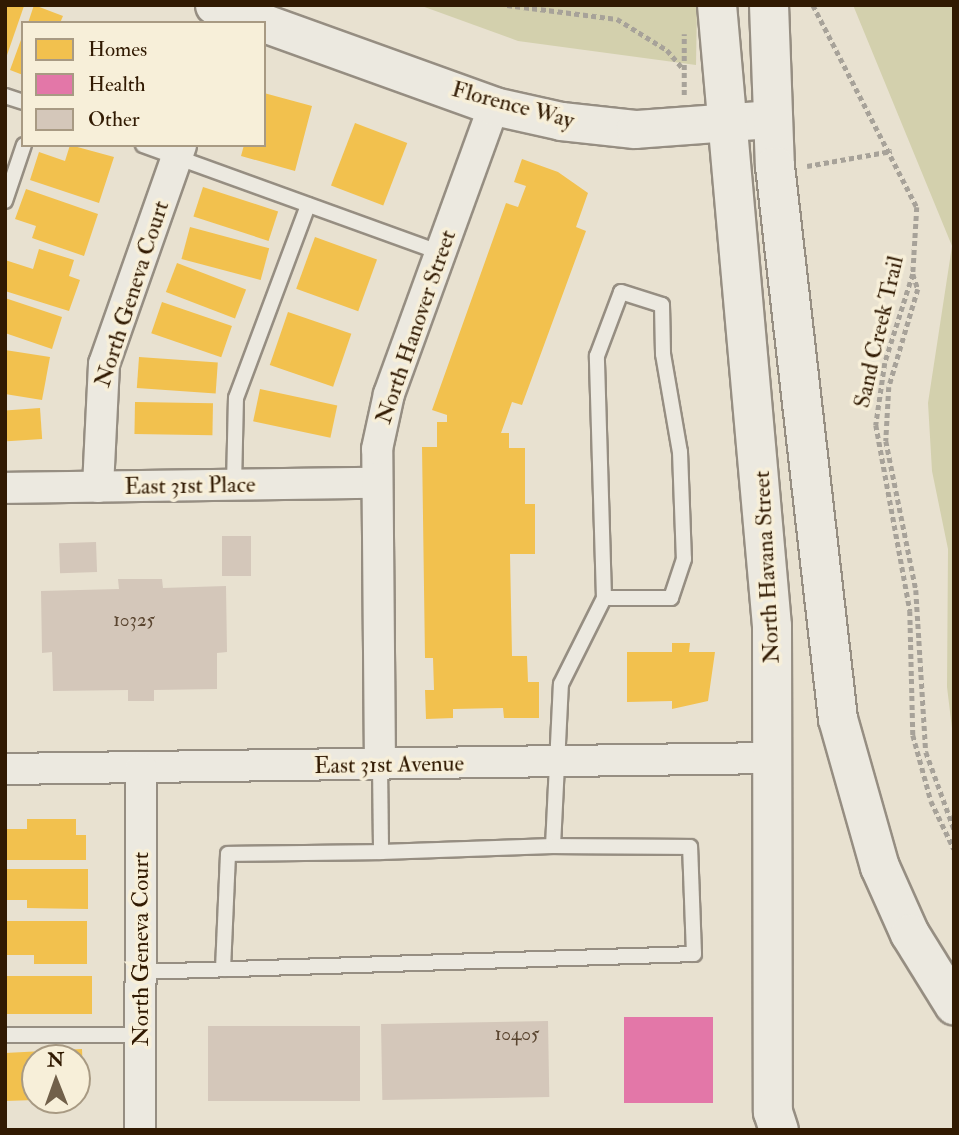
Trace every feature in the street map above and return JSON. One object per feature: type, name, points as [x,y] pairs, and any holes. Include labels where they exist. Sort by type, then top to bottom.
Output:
[{"type":"main road","name":"North Havana Street","points":[[769,5],[772,119],[844,751],[888,886],[954,1005]]},
{"type":"main road","name":"North Havana Street","points":[[701,12],[727,124],[764,483],[772,758],[773,1112],[779,1130]]},
{"type":"street","name":"Florence Way","points":[[221,13],[255,21]]},
{"type":"street","name":"Florence Way","points":[[266,24],[494,106],[604,127],[727,124],[772,119]]},
{"type":"street","name":"North Hanover Street","points":[[380,765],[376,483],[389,394],[494,106]]},
{"type":"street","name":"North Geneva Court","points":[[98,487],[104,364],[179,151]]},
{"type":"street","name":"East 31st Place","points":[[5,488],[376,483]]},
{"type":"street","name":"East 31st Avenue","points":[[5,769],[772,758]]},
{"type":"street","name":"North Geneva Court","points":[[140,1130],[141,768]]},
{"type":"lane","points":[[5,201],[23,147]]},
{"type":"lane","points":[[155,147],[179,151],[308,205],[441,253]]},
{"type":"lane","points":[[234,485],[236,398],[308,205]]},
{"type":"lane","points":[[553,846],[561,684],[604,598],[597,356],[621,292],[663,305],[663,354],[680,452],[684,559],[671,597],[604,598]]},
{"type":"lane","points":[[380,765],[382,852]]},
{"type":"lane","points":[[141,972],[694,954],[690,846],[553,846],[228,854],[223,969]]},
{"type":"lane","points":[[5,1035],[141,1034]]},
{"type":"path","points":[[508,5],[617,19],[667,50],[682,67]]},
{"type":"path","name":"Sand Creek Trail","points":[[813,5],[892,151],[917,207],[913,274],[885,363],[876,425],[910,611],[913,735],[930,802],[954,849]]},
{"type":"path","points":[[682,78],[682,67],[701,12]]},
{"type":"path","points":[[804,166],[892,151]]},
{"type":"path","points":[[913,274],[918,289],[889,387],[886,441],[916,590],[926,752],[954,829]]},
{"type":"shaded area","points":[[419,5],[697,5],[696,65],[518,41]]},
{"type":"shaded area","points":[[853,5],[954,5],[954,745],[947,687],[948,549],[932,471],[928,403],[952,246]]},
{"type":"building: Homes","points":[[5,5],[24,6],[6,58],[5,57]]},
{"type":"building: Homes","points":[[34,5],[63,16],[61,21],[29,21]]},
{"type":"building: Homes","points":[[21,40],[21,74],[10,70]]},
{"type":"building: Homes","points":[[266,94],[312,106],[295,171],[241,156],[243,147],[266,147]]},
{"type":"building: Homes","points":[[355,123],[407,143],[383,206],[331,186]]},
{"type":"building: Homes","points":[[69,147],[114,157],[99,203],[30,180],[39,152],[65,161]]},
{"type":"building: Homes","points":[[522,159],[558,172],[588,193],[576,227],[586,231],[522,405],[512,402],[501,433],[509,433],[509,448],[525,448],[525,504],[535,504],[535,554],[510,554],[512,656],[527,656],[528,682],[539,682],[539,718],[504,718],[503,708],[453,709],[453,718],[426,719],[425,690],[434,690],[433,658],[425,658],[422,447],[437,447],[437,422],[447,422],[447,415],[432,410],[506,203],[518,207],[526,186],[514,182]]},
{"type":"building: Homes","points":[[203,187],[278,211],[269,241],[193,216]]},
{"type":"building: Homes","points":[[26,189],[98,214],[84,256],[32,238],[36,226],[15,219]]},
{"type":"building: Homes","points":[[190,227],[269,248],[261,280],[181,259]]},
{"type":"building: Homes","points":[[315,237],[377,260],[358,311],[296,289]]},
{"type":"building: Homes","points":[[39,249],[74,260],[69,276],[80,280],[69,311],[5,291],[5,260],[33,269]]},
{"type":"building: Homes","points":[[177,263],[246,290],[235,318],[166,292]]},
{"type":"building: Homes","points":[[5,298],[62,317],[52,349],[5,333]]},
{"type":"building: Homes","points":[[162,302],[232,326],[221,357],[151,333]]},
{"type":"building: Homes","points":[[288,312],[351,334],[333,387],[270,365]]},
{"type":"building: Homes","points":[[5,350],[50,357],[42,400],[5,394]]},
{"type":"building: Homes","points":[[139,357],[218,363],[216,393],[137,388]]},
{"type":"building: Homes","points":[[260,389],[337,405],[330,438],[253,421]]},
{"type":"building: Homes","points":[[135,402],[213,403],[212,435],[134,434]]},
{"type":"building: Homes","points":[[40,408],[42,439],[7,441],[5,410]]},
{"type":"building: Homes","points":[[672,643],[690,643],[689,652],[715,652],[708,701],[672,709],[672,701],[627,702],[627,652],[672,652]]},
{"type":"building: Homes","points":[[27,819],[76,819],[76,835],[86,835],[86,860],[5,860],[5,829],[27,829]]},
{"type":"building: Homes","points":[[5,869],[88,869],[88,909],[27,908],[27,900],[5,900]]},
{"type":"building: Homes","points":[[5,921],[87,921],[87,964],[34,964],[34,955],[5,955]]},
{"type":"building: Homes","points":[[5,976],[92,976],[92,1014],[5,1014]]},
{"type":"building: Homes","points":[[21,1052],[21,1100],[5,1101],[5,1053]]},
{"type":"building: Health","points":[[624,1017],[713,1017],[713,1103],[624,1103]]},
{"type":"building: Other","points":[[222,536],[251,536],[251,576],[222,576]]},
{"type":"building: Other","points":[[96,542],[97,572],[60,573],[59,543]]},
{"type":"building: Other","points":[[118,579],[162,579],[163,588],[226,586],[227,652],[217,653],[217,689],[154,690],[154,701],[128,701],[128,690],[53,691],[52,652],[42,653],[41,591],[119,589]]},
{"type":"building: Other","points":[[548,1021],[549,1097],[382,1100],[381,1024]]},
{"type":"building: Other","points":[[208,1026],[360,1026],[360,1101],[208,1101]]}]
